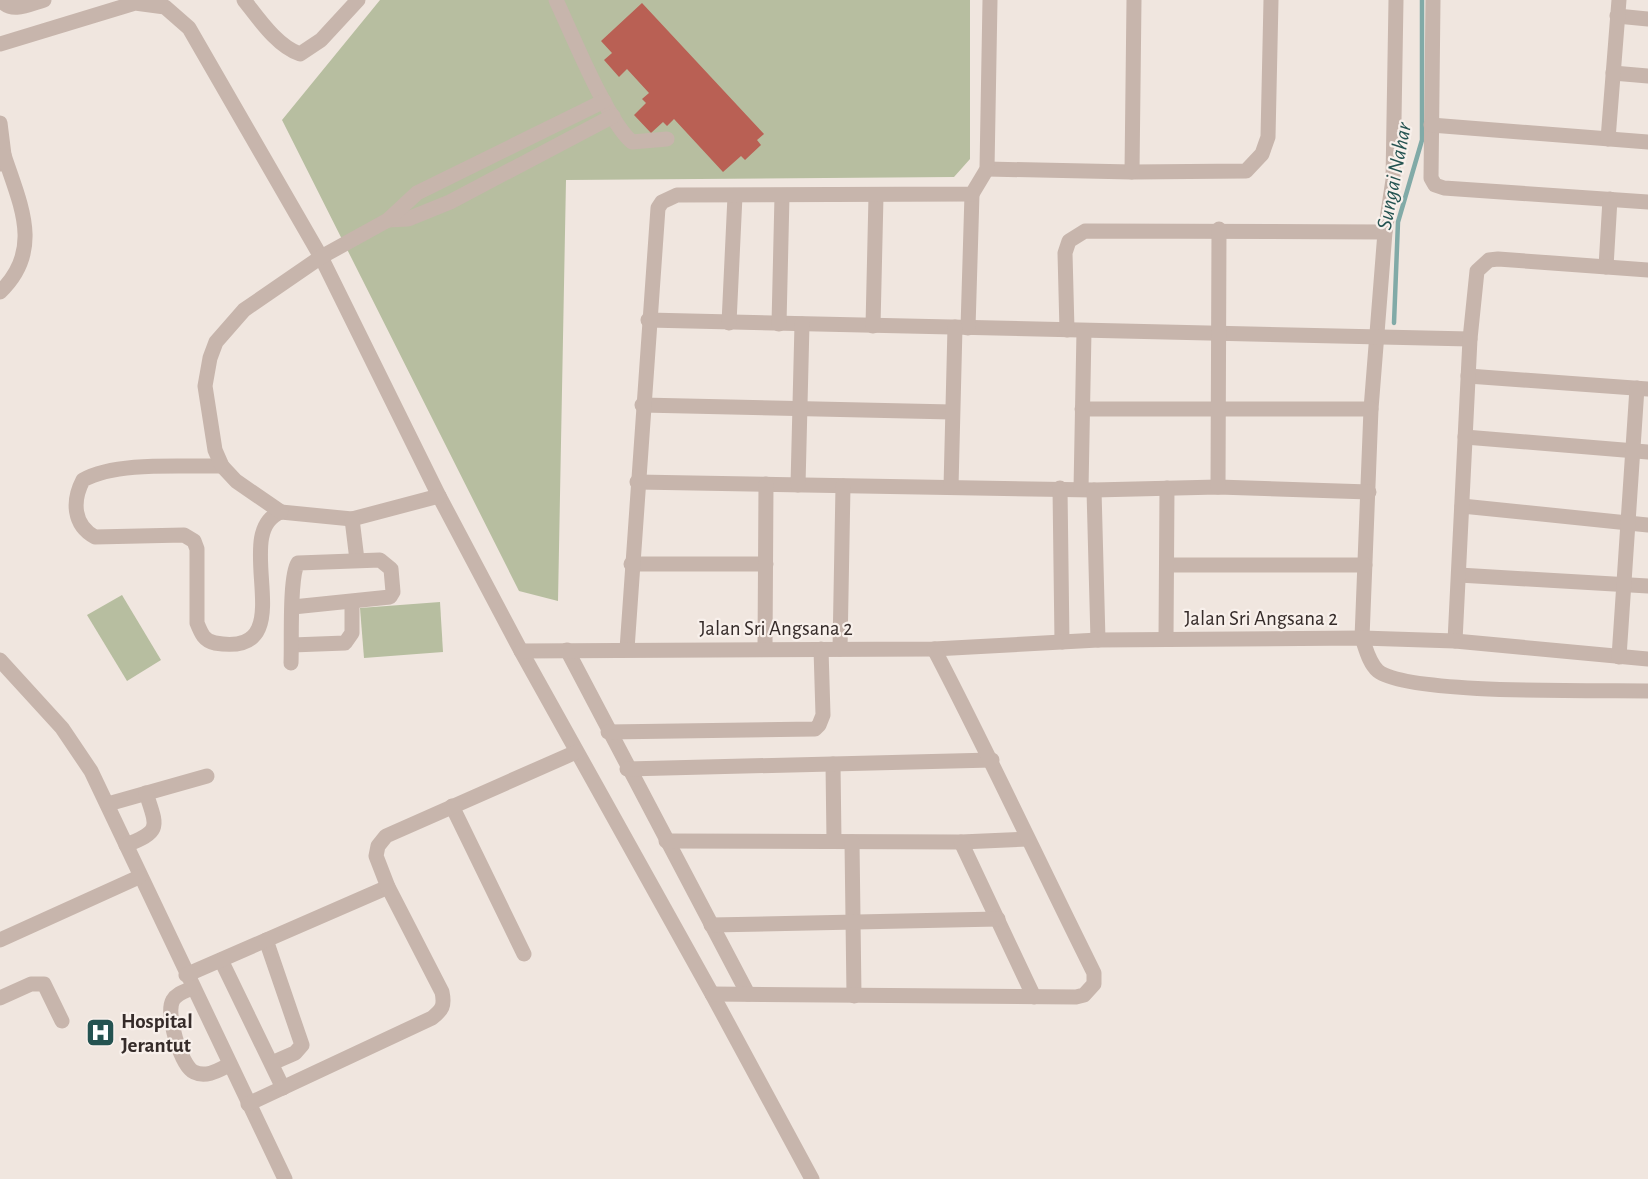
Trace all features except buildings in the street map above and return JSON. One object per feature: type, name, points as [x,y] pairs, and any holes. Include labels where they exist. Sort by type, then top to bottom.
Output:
[{"type":"street","points":[[1,0],[7,6],[14,8],[44,0]]},
{"type":"street","points":[[244,0],[278,39],[292,51],[300,54],[321,40],[358,0]]},
{"type":"street","points":[[556,0],[604,101],[625,136],[632,142],[667,139]]},
{"type":"street","points":[[951,487],[952,412],[972,194],[987,170],[990,0]]},
{"type":"street","points":[[1132,172],[1134,0]]},
{"type":"street","points":[[987,170],[1246,171],[1256,162],[1268,136],[1270,0]]},
{"type":"street","name":"Jalan Sri Angsana 2","points":[[521,651],[934,649],[1098,640],[1362,638],[1371,409],[1385,231],[1393,180],[1396,0]]},
{"type":"street","points":[[1433,0],[1431,178],[1435,185],[1444,188],[1648,202]]},
{"type":"street","points":[[1608,139],[1619,0]]},
{"type":"street","points":[[0,44],[117,7],[156,2],[175,13],[189,28],[321,257],[439,496],[521,651],[812,1179]]},
{"type":"street","points":[[1617,16],[1648,19]]},
{"type":"street","points":[[1613,74],[1648,76]]},
{"type":"street","points":[[281,512],[250,492],[222,466],[215,450],[205,386],[210,358],[216,342],[244,310],[321,257],[388,220],[417,193],[604,101]]},
{"type":"street","points":[[388,220],[408,219],[426,213],[613,116]]},
{"type":"street","points":[[0,123],[2,162],[26,225],[25,253],[10,282],[0,292]]},
{"type":"street","points":[[1431,125],[1648,142]]},
{"type":"street","points":[[417,193],[426,213]]},
{"type":"street","points":[[627,649],[648,321],[658,208],[662,202],[677,195],[972,194]]},
{"type":"street","points":[[729,322],[735,196]]},
{"type":"street","points":[[779,324],[782,196]]},
{"type":"street","points":[[873,326],[876,196]]},
{"type":"street","points":[[1606,267],[1610,199]]},
{"type":"street","points":[[1218,487],[1219,229]]},
{"type":"street","points":[[1067,330],[1065,252],[1069,241],[1076,235],[1094,230],[1385,231]]},
{"type":"street","points":[[1455,641],[1470,339],[1477,271],[1489,260],[1648,270]]},
{"type":"street","points":[[648,321],[1470,339]]},
{"type":"street","points":[[798,485],[802,324]]},
{"type":"street","points":[[1084,330],[1083,409],[1098,640]]},
{"type":"street","points":[[1468,376],[1642,388],[1640,452],[1628,522],[1620,657]]},
{"type":"street","points":[[642,405],[952,412]]},
{"type":"street","points":[[1083,409],[1219,407],[1371,409]]},
{"type":"street","points":[[1465,437],[1640,452]]},
{"type":"street","points":[[222,466],[128,469],[93,474],[83,480],[77,491],[78,519],[83,530],[95,537],[189,536],[197,549],[197,623],[201,633],[214,642],[232,643],[249,640],[262,622],[263,527],[274,514],[281,512],[352,519],[439,496]]},
{"type":"street","points":[[638,482],[1088,489],[1218,487],[1369,492]]},
{"type":"street","points":[[765,649],[766,484]]},
{"type":"street","points":[[840,649],[843,486]]},
{"type":"street","points":[[1060,488],[1062,642]]},
{"type":"street","points":[[1166,639],[1167,488]]},
{"type":"street","points":[[1462,506],[1648,525]]},
{"type":"street","points":[[352,519],[357,560]]},
{"type":"street","points":[[291,663],[294,569],[298,563],[380,560],[388,564],[391,569],[393,592],[390,597],[293,607]]},
{"type":"street","points":[[632,564],[766,564]]},
{"type":"street","points":[[1167,565],[1365,565]]},
{"type":"street","points":[[1458,575],[1648,586]]},
{"type":"street","points":[[292,645],[345,643],[352,633],[352,602]]},
{"type":"street","points":[[1648,658],[1455,641],[1362,638],[1371,663],[1379,672],[1426,684],[1486,689],[1648,691]]},
{"type":"street","points":[[608,732],[815,729],[823,715],[821,649]]},
{"type":"street","points":[[712,994],[1034,997],[1084,994],[1094,984],[1094,973],[1027,839],[993,760],[934,649]]},
{"type":"street","points":[[567,650],[627,769],[748,994]]},
{"type":"street","points":[[0,660],[62,728],[91,771],[285,1179]]},
{"type":"street","points":[[248,1104],[432,1018],[441,1011],[444,1003],[442,992],[388,886],[376,856],[378,846],[386,836],[576,752]]},
{"type":"street","points":[[627,769],[993,760]]},
{"type":"street","points":[[833,764],[834,841]]},
{"type":"street","points":[[108,804],[207,776]]},
{"type":"street","points":[[126,845],[146,837],[154,829],[155,823],[146,793]]},
{"type":"street","points":[[452,806],[524,954]]},
{"type":"street","points":[[666,841],[960,842],[1027,839]]},
{"type":"street","points":[[852,842],[854,996]]},
{"type":"street","points":[[960,842],[1034,997]]},
{"type":"street","points":[[0,940],[139,876]]},
{"type":"street","points":[[229,1065],[205,1074],[195,1073],[190,1069],[175,1038],[170,1007],[189,981],[221,960],[388,886]]},
{"type":"street","points":[[711,925],[998,919]]},
{"type":"street","points":[[266,940],[302,1039],[300,1050],[272,1064]]},
{"type":"street","points":[[221,960],[283,1088]]},
{"type":"street","points":[[0,998],[31,984],[44,984],[62,1021]]},
{"type":"green space","points":[[380,0],[970,0],[970,159],[954,177],[566,180],[558,601],[519,591],[282,120]]},
{"type":"green space","points":[[122,595],[161,660],[127,681],[87,615]]},
{"type":"green space","points":[[440,602],[443,652],[364,658],[360,608]]},
{"type":"waterway","name":"Sungai Nahar","points":[[1394,323],[1398,222],[1422,140],[1422,0]]},
{"type":"place","name":"Hospital Jerantut","points":[[100,1033]]}]
